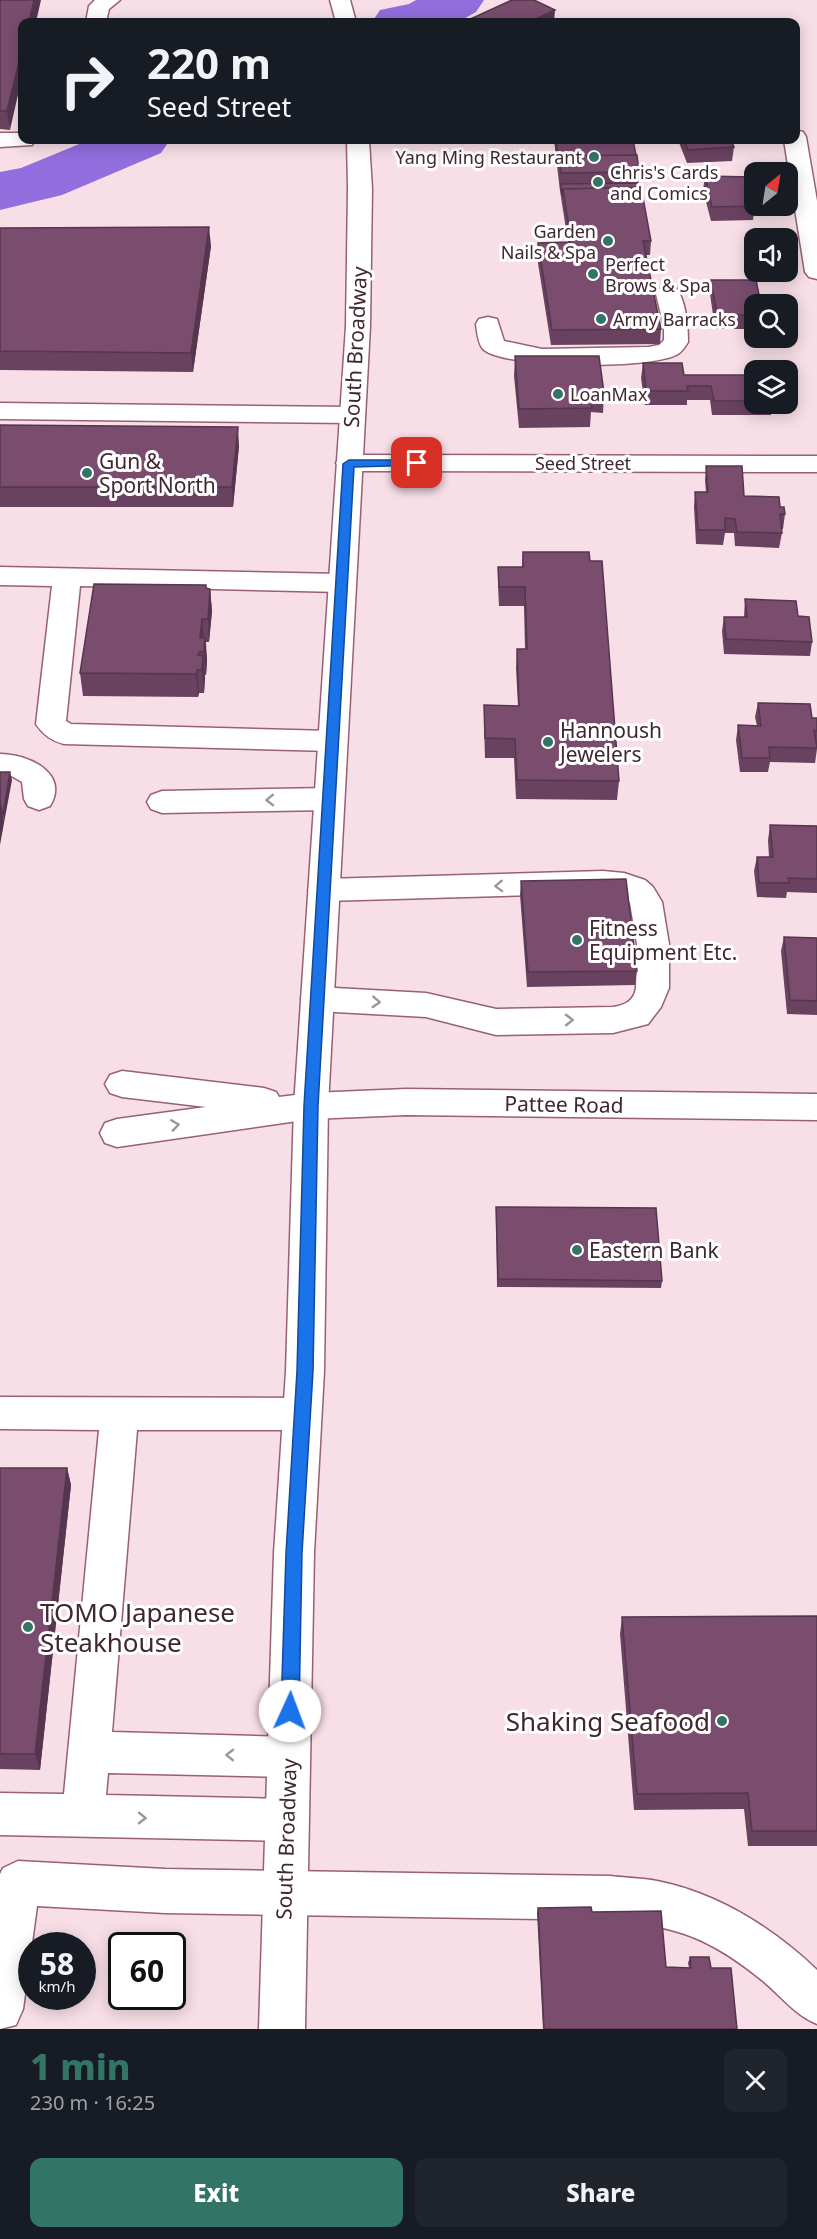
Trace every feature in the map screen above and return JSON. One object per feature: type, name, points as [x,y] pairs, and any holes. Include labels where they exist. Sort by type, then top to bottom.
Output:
[{"type":"main road","points":[[97,18],[99,6],[110,0]]},
{"type":"main road","points":[[0,140],[18,140]]},
{"type":"main road","name":"South Broadway","points":[[282,2029],[294,1553],[302,1414],[311,1106],[331,741],[358,326],[360,189],[358,144]]},
{"type":"main road","points":[[796,144],[817,272]]},
{"type":"main road","points":[[488,324],[493,345],[521,354],[542,357],[648,355],[668,350],[676,342],[676,327],[668,294]]},
{"type":"main road","points":[[0,411],[352,415]]},
{"type":"main road","name":"Seed Street","points":[[349,464],[817,464]]},
{"type":"main road","points":[[0,576],[341,583]]},
{"type":"main road","points":[[67,577],[51,724],[64,734],[331,741]]},
{"type":"main road","points":[[0,764],[13,764],[37,777],[39,799]]},
{"type":"main road","points":[[162,802],[329,799]]},
{"type":"main road","points":[[317,999],[426,1005],[496,1022],[613,1020],[636,1015],[650,998],[653,981],[650,915],[644,896],[630,885],[603,882],[324,890]]},
{"type":"main road","points":[[122,1084],[311,1106]]},
{"type":"main road","name":"Pattee Road","points":[[311,1106],[406,1102],[817,1107]]},
{"type":"main road","points":[[117,1132],[311,1106]]},
{"type":"main road","points":[[0,1413],[302,1414]]},
{"type":"main road","points":[[83,1816],[120,1413]]},
{"type":"main road","points":[[89,1752],[289,1757]]},
{"type":"main road","points":[[0,1814],[287,1820]]},
{"type":"main road","points":[[0,2010],[9,1883],[285,1894],[611,1898],[660,1904],[710,1919],[748,1941],[789,1972],[817,2002]]},
{"type":"building","points":[[0,0],[34,0],[30,18],[18,18],[18,66],[7,111],[0,111]]},
{"type":"building","points":[[512,0],[534,0],[555,10],[538,18],[473,18]]},
{"type":"building","points":[[557,144],[634,144],[636,155],[559,156],[559,161]]},
{"type":"building","points":[[686,144],[733,144],[734,147],[688,150]]},
{"type":"building","points":[[637,155],[639,172],[561,173],[559,156]]},
{"type":"building","points":[[705,176],[744,177],[744,206],[712,207]]},
{"type":"building","points":[[638,183],[639,187],[563,189],[562,195],[561,184]]},
{"type":"building","points":[[641,187],[651,241],[643,241],[661,329],[552,330],[538,243],[571,242],[563,189]]},
{"type":"building","points":[[209,227],[191,353],[0,351],[0,228]]},
{"type":"building","points":[[711,280],[756,282],[759,294],[744,294],[744,315],[717,315]]},
{"type":"building","points":[[515,356],[599,356],[604,393],[590,393],[592,408],[519,409]]},
{"type":"building","points":[[643,363],[682,363],[684,375],[744,375],[744,401],[714,401],[711,386],[687,386],[688,391],[646,391]]},
{"type":"building","points":[[0,425],[238,427],[232,487],[0,487]]},
{"type":"building","points":[[706,466],[742,466],[744,496],[779,497],[780,507],[784,507],[785,514],[780,514],[782,533],[737,532],[735,519],[725,518],[725,530],[698,530],[695,492],[708,492]]},
{"type":"building","points":[[523,552],[589,552],[590,561],[602,561],[619,781],[517,780],[515,739],[485,738],[484,705],[519,706],[517,649],[527,649],[525,587],[499,587],[498,567],[523,567]]},
{"type":"building","points":[[94,584],[206,585],[206,588],[210,589],[208,619],[202,619],[200,638],[205,638],[204,652],[199,652],[198,655],[203,656],[202,670],[197,670],[196,674],[80,673]]},
{"type":"building","points":[[745,599],[796,601],[798,616],[809,617],[812,642],[726,639],[724,617],[747,617]]},
{"type":"building","points":[[758,703],[810,704],[812,718],[817,718],[817,731],[814,730],[817,748],[769,747],[770,758],[742,758],[738,725],[761,726]]},
{"type":"building","points":[[0,772],[10,772],[3,815],[0,803]]},
{"type":"building","points":[[770,825],[817,826],[817,879],[788,878],[789,883],[759,883],[757,857],[773,857]]},
{"type":"building","name":"Fitness Equipment Etc.","points":[[626,879],[637,971],[528,972],[521,881]]},
{"type":"building","points":[[784,937],[817,938],[817,1001],[790,1000]]},
{"type":"building","points":[[496,1207],[656,1208],[662,1281],[498,1279]]},
{"type":"building","name":"TOMO Japanese Steakhouse","points":[[0,1468],[67,1468],[35,1754],[0,1754]]},
{"type":"building","name":"Shaking Seafood","points":[[817,1616],[817,1831],[752,1831],[748,1793],[637,1794],[622,1617]]},
{"type":"building","points":[[591,1907],[592,1912],[661,1911],[666,1967],[691,1968],[690,1957],[709,1957],[711,1968],[731,1968],[737,2029],[544,2029],[538,1908]]},
{"type":"waterway","points":[[426,18],[456,0]]},
{"type":"waterway","points":[[0,191],[40,182],[130,144]]},
{"type":"place","name":"Yang Ming Restaurant","points":[[594,157]]},
{"type":"place","name":"Chris's Cards and Comics","points":[[598,182]]},
{"type":"place","name":"Garden Nails & Spa","points":[[608,241]]},
{"type":"place","name":"Perfect Brows & Spa","points":[[593,274]]},
{"type":"place","name":"Army Barracks","points":[[601,319]]},
{"type":"place","name":"LoanMax","points":[[558,394]]},
{"type":"place","name":"Gun & Sport North","points":[[87,473]]},
{"type":"place","name":"Hannoush Jewelers","points":[[548,742]]},
{"type":"place","name":"Fitness Equipment Etc.","points":[[577,940]]},
{"type":"place","name":"Eastern Bank","points":[[577,1250]]},
{"type":"place","name":"TOMO Japanese Steakhouse","points":[[28,1627]]},
{"type":"place","name":"Shaking Seafood","points":[[722,1721]]},
{"type":"route","points":[[290,1711],[294,1553],[305,1371],[311,1106],[349,464],[417,463]]}]
